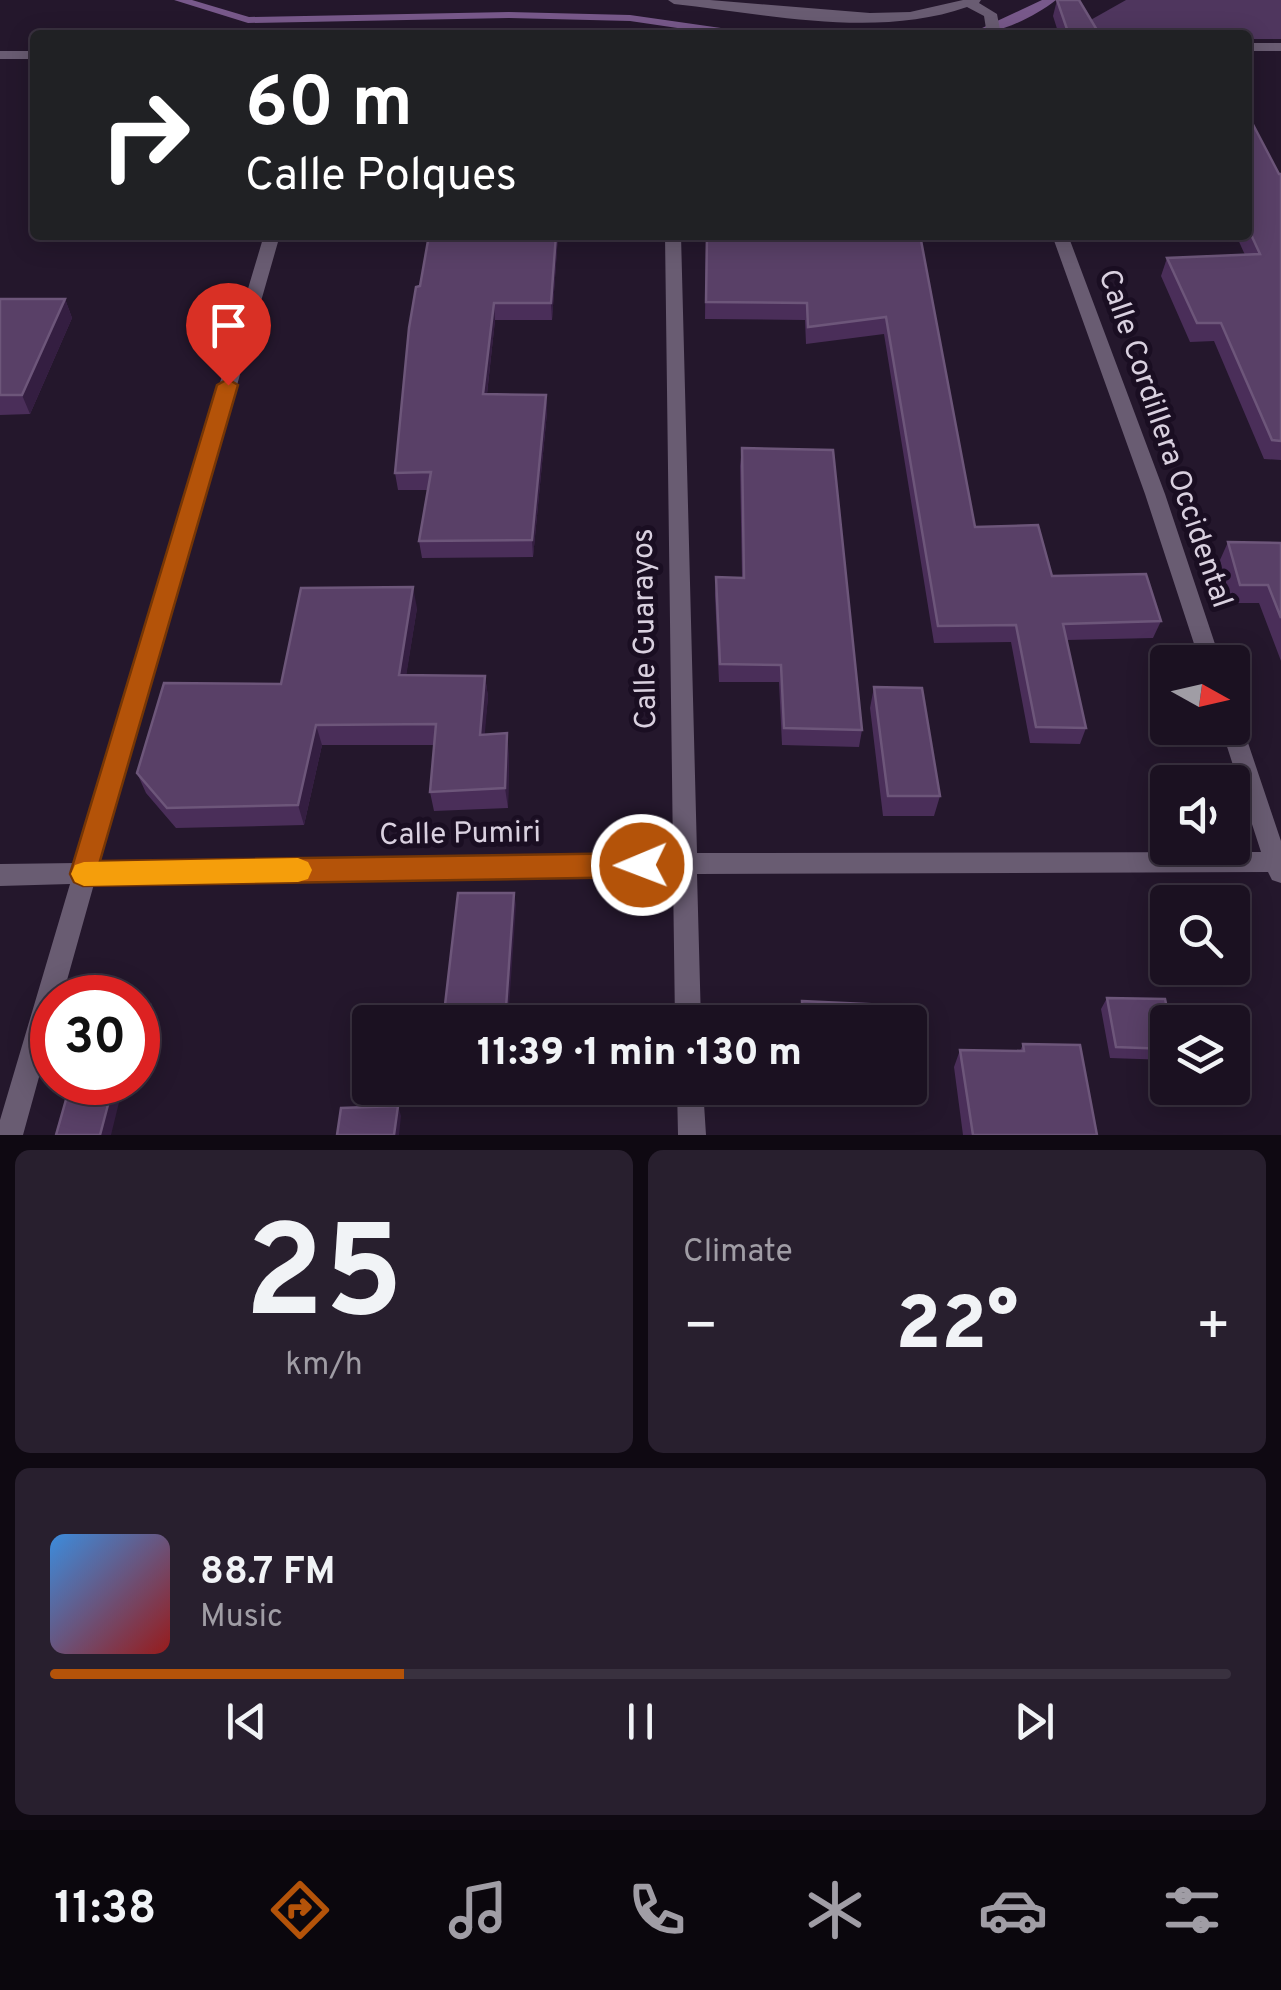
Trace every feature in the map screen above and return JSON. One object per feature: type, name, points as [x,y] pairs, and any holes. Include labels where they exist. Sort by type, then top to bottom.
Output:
[{"type":"street","points":[[674,0],[872,16],[939,13],[972,2],[990,14],[993,30]]},
{"type":"street","points":[[1252,48],[1281,47]]},
{"type":"street","points":[[0,55],[30,55]]},
{"type":"street","points":[[9,1135],[271,240]]},
{"type":"street","name":"Calle Guarayos","points":[[673,240],[687,1005]]},
{"type":"street","name":"Calle Cordillera Occidental","points":[[1062,240],[1205,645]]},
{"type":"street","points":[[1238,745],[1280,866]]},
{"type":"street","name":"Calle Pumiri","points":[[0,875],[682,864],[1280,866]]},
{"type":"street","points":[[691,1105],[692,1135]]},
{"type":"shaded area","points":[[1126,0],[1281,0],[1281,39],[1252,39],[1252,30],[1073,30]]},
{"type":"building","points":[[1057,0],[1079,0],[1097,30],[1067,30]]},
{"type":"building","points":[[1252,123],[1281,174],[1281,441],[1272,440],[1221,323],[1197,323],[1167,258],[1260,254],[1252,237]]},
{"type":"building","points":[[428,240],[556,240],[551,303],[494,303],[483,394],[546,395],[532,540],[419,541],[431,472],[395,473],[409,328],[416,287],[420,286]]},
{"type":"building","points":[[707,240],[921,240],[975,527],[1038,525],[1052,576],[1146,574],[1161,621],[1063,624],[1086,728],[1036,727],[1016,625],[938,626],[886,317],[808,327],[807,303],[706,302]]},
{"type":"building","points":[[0,299],[65,299],[22,395],[0,395]]},
{"type":"building","points":[[742,448],[833,450],[862,730],[784,728],[781,665],[720,664],[716,577],[744,578]]},
{"type":"building","points":[[1228,542],[1281,543],[1281,618],[1268,585],[1240,585]]},
{"type":"building","points":[[413,587],[399,675],[485,676],[480,735],[507,733],[505,788],[430,792],[436,724],[316,725],[298,805],[167,808],[137,773],[164,683],[281,684],[301,588]]},
{"type":"building","points":[[874,687],[922,688],[940,796],[888,796]]},
{"type":"building","points":[[458,893],[514,893],[506,1005],[445,1005]]},
{"type":"building","points":[[1107,998],[1165,999],[1166,1005],[1150,1005],[1150,1048],[1116,1047]]},
{"type":"building","points":[[802,1001],[887,1005],[802,1005]]},
{"type":"building","points":[[1023,1044],[1080,1045],[1097,1135],[973,1135],[960,1050],[1024,1051]]},
{"type":"building","points":[[64,1105],[108,1105],[100,1135],[56,1135]]},
{"type":"building","points":[[398,1106],[394,1135],[337,1135],[341,1108]]},
{"type":"waterway","points":[[180,0],[248,20],[509,15],[630,18],[714,30]]},
{"type":"waterway","points":[[986,30],[1050,0]]},
{"type":"slow traffic","points":[[84,874],[298,870]]},
{"type":"route","points":[[228,385],[83,874],[642,865]]}]
